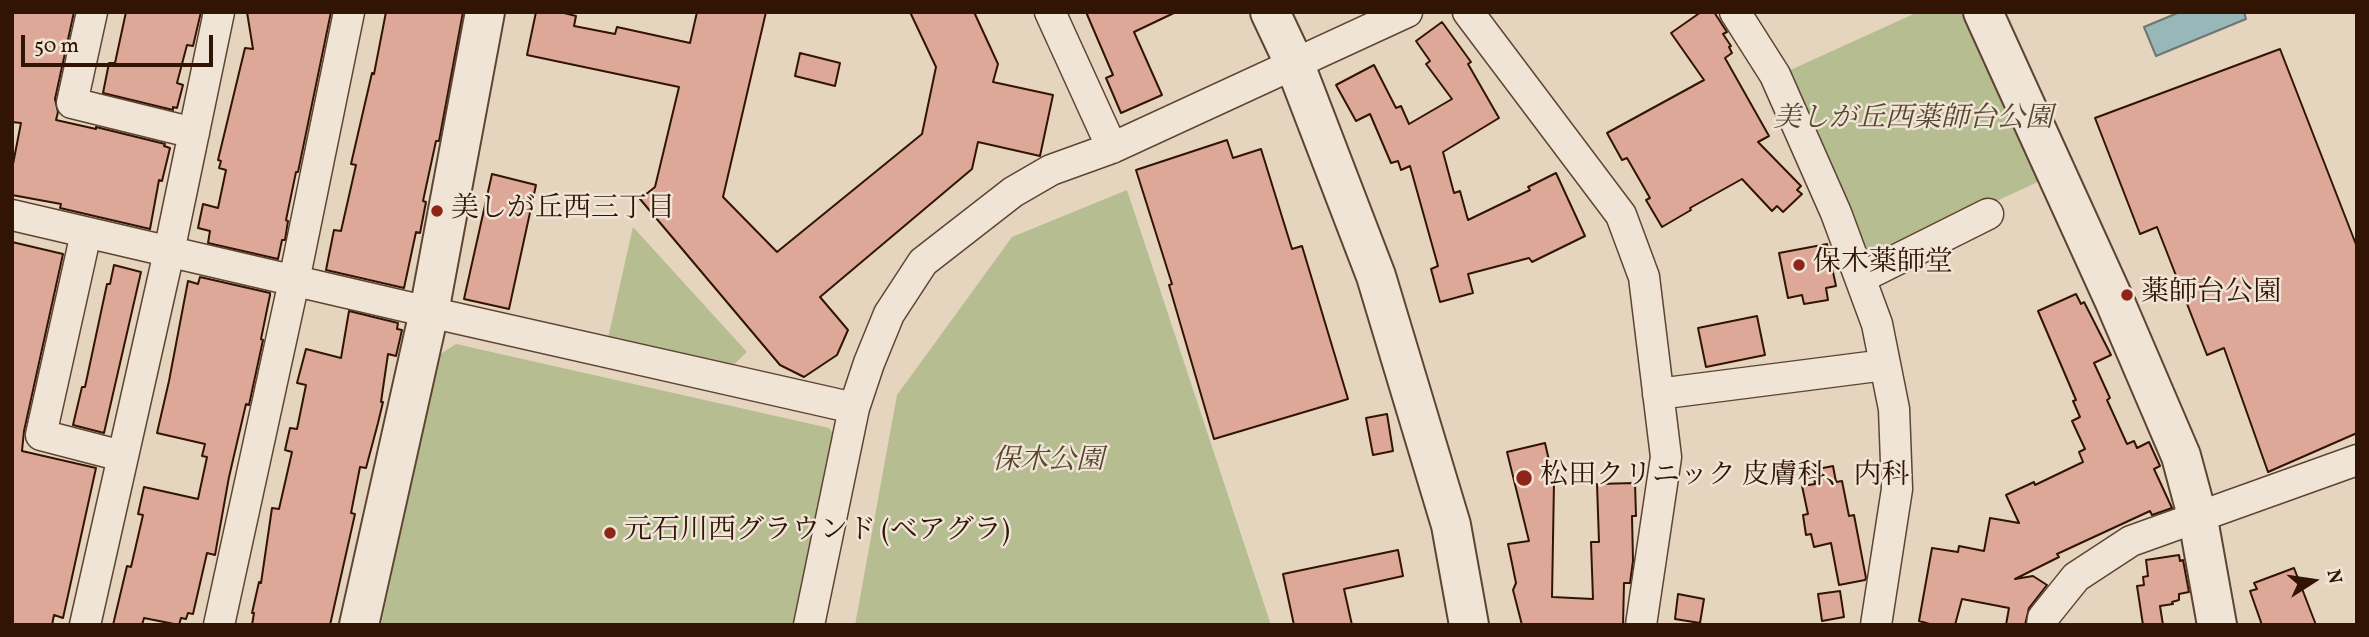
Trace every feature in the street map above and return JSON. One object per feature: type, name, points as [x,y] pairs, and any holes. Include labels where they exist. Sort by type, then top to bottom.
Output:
[{"type":"street","points":[[92,12],[72,103],[194,133]]},
{"type":"street","points":[[85,625],[169,252],[219,12]]},
{"type":"street","points":[[219,625],[349,12]]},
{"type":"street","points":[[359,625],[429,313],[485,12]]},
{"type":"street","points":[[1050,12],[1112,148]]},
{"type":"street","points":[[1270,12],[1295,65],[1376,276],[1451,525],[1469,625]]},
{"type":"street","points":[[809,625],[854,408],[889,314],[923,262],[1013,192],[1051,170],[1112,148],[1407,12]]},
{"type":"street","points":[[1468,12],[1620,215],[1644,277],[1666,457],[1641,625]]},
{"type":"street","points":[[1735,12],[1775,75],[1836,213],[1877,324],[1894,409],[1897,489],[1876,625]]},
{"type":"street","points":[[1989,14],[2048,186],[2115,302],[2181,456],[2198,519],[2217,625]]},
{"type":"street","points":[[1860,278],[1989,214]]},
{"type":"street","points":[[12,215],[429,313],[854,408]]},
{"type":"street","points":[[86,233],[41,435],[122,456]]},
{"type":"street","points":[[1658,394],[1885,365]]},
{"type":"street","points":[[2042,625],[2043,618],[2076,577],[2131,541],[2357,460]]},
{"type":"green space","name":"美しが丘西薬師台公園","points":[[1918,12],[1963,12],[1981,36],[2042,180],[1871,259],[1786,72]]},
{"type":"green space","name":"保木公園","points":[[1127,190],[1271,625],[855,625],[897,395],[1012,237]]},
{"type":"green space","points":[[633,227],[747,352],[729,369],[608,338]]},
{"type":"green space","name":"元石川西グラウンド (ベアグラ)","points":[[456,344],[829,428],[840,442],[798,625],[381,625],[439,355]]},
{"type":"water","points":[[2180,12],[2244,12],[2246,19],[2156,56],[2144,27]]},
{"type":"building","points":[[12,12],[74,12],[55,99],[58,112],[56,120],[96,127],[165,144],[164,146],[170,148],[162,181],[159,180],[150,229],[60,208],[61,204],[12,195],[12,169],[21,123],[12,122]]},
{"type":"building","points":[[126,12],[201,12],[193,46],[187,45],[177,83],[183,85],[177,108],[173,107],[173,110],[103,93],[109,63],[115,63]]},
{"type":"building","points":[[247,12],[331,12],[286,220],[285,240],[282,240],[278,259],[208,243],[210,231],[198,228],[203,204],[218,208],[226,170],[219,168],[221,161],[218,160],[245,48],[253,49]]},
{"type":"building","points":[[386,12],[463,12],[439,141],[436,141],[423,201],[426,202],[420,233],[416,232],[404,288],[326,270],[334,230],[341,231],[356,165],[351,164],[372,73],[374,74]]},
{"type":"building","points":[[536,12],[560,12],[576,16],[574,26],[615,34],[617,27],[690,43],[697,12],[766,12],[723,197],[777,252],[922,134],[936,67],[910,12],[974,12],[998,64],[993,82],[1053,95],[1040,156],[978,142],[972,169],[820,297],[848,330],[837,355],[804,377],[780,365],[640,199],[655,187],[679,87],[527,55]]},
{"type":"building","points":[[1086,12],[1176,12],[1134,32],[1162,95],[1121,113],[1106,78],[1113,75]]},
{"type":"building","points":[[1701,12],[1714,12],[1727,32],[1723,34],[1732,53],[1725,58],[1769,136],[1758,142],[1801,186],[1797,190],[1802,194],[1783,212],[1777,206],[1772,211],[1742,179],[1662,227],[1646,200],[1650,198],[1627,158],[1622,160],[1607,133],[1704,80],[1671,33]]},
{"type":"building","points":[[1442,22],[1471,62],[1468,64],[1499,118],[1443,152],[1454,193],[1460,191],[1468,220],[1530,190],[1528,187],[1556,173],[1585,236],[1532,262],[1529,258],[1468,274],[1473,293],[1440,302],[1431,269],[1438,266],[1410,166],[1401,170],[1398,161],[1391,163],[1370,114],[1356,121],[1336,85],[1374,65],[1396,108],[1401,106],[1409,124],[1452,99],[1426,64],[1430,61],[1416,41]]},
{"type":"building","points":[[2280,49],[2357,247],[2357,433],[2268,472],[2224,348],[2207,355],[2157,227],[2140,234],[2095,118]]},
{"type":"building","points":[[800,53],[840,63],[835,86],[795,76]]},
{"type":"building","points":[[1227,140],[1233,158],[1261,149],[1292,249],[1302,246],[1348,399],[1214,439],[1169,285],[1172,284],[1136,170]]},
{"type":"building","points":[[492,174],[536,185],[509,309],[464,299]]},
{"type":"building","points":[[12,242],[63,254],[24,431],[22,451],[96,468],[63,618],[54,615],[52,625],[12,625]]},
{"type":"building","points":[[1827,244],[1836,286],[1826,288],[1828,300],[1804,304],[1802,295],[1788,298],[1779,253]]},
{"type":"building","points":[[114,265],[141,272],[104,433],[73,425],[82,387],[85,387],[107,284],[110,284]]},
{"type":"building","points":[[200,277],[270,293],[261,339],[263,340],[229,477],[215,555],[207,553],[193,614],[188,613],[186,619],[181,618],[179,625],[144,618],[142,625],[113,625],[127,566],[131,567],[143,515],[138,514],[144,487],[198,499],[207,457],[202,456],[205,444],[157,433],[188,281],[198,284]]},
{"type":"building","points":[[2076,294],[2081,304],[2084,302],[2111,355],[2094,363],[2110,398],[2107,400],[2127,444],[2134,441],[2137,448],[2149,442],[2160,466],[2154,469],[2172,508],[2152,515],[2150,511],[2057,554],[2059,557],[2015,579],[2033,576],[2047,585],[2029,608],[2025,625],[2006,625],[2009,608],[1962,599],[1955,625],[1933,625],[1919,621],[1932,548],[1958,552],[1959,546],[1984,551],[1990,518],[2019,523],[2006,495],[2034,482],[2035,485],[2083,462],[2079,452],[2085,449],[2072,421],[2080,417],[2073,401],[2076,400],[2038,311]]},
{"type":"building","points":[[349,311],[398,323],[397,329],[402,330],[396,356],[388,354],[378,423],[366,468],[360,467],[351,513],[355,514],[330,625],[252,625],[272,508],[279,509],[292,452],[285,450],[290,428],[297,429],[306,385],[297,383],[306,349],[341,358]]},
{"type":"building","points":[[1757,316],[1765,355],[1706,367],[1698,328]]},
{"type":"building","points":[[1387,414],[1393,451],[1373,455],[1366,418]]},
{"type":"building","points":[[1545,443],[1554,482],[1552,597],[1593,599],[1591,542],[1599,542],[1597,484],[1635,483],[1636,516],[1632,516],[1633,561],[1630,583],[1624,583],[1623,625],[1522,625],[1513,590],[1516,583],[1508,544],[1529,541],[1507,452]]},
{"type":"building","points":[[1833,466],[1836,482],[1842,481],[1849,516],[1854,515],[1866,578],[1839,585],[1831,543],[1814,547],[1811,534],[1806,535],[1803,515],[1808,514],[1802,486],[1815,484],[1813,470]]},
{"type":"building","points":[[1398,550],[1403,576],[1344,589],[1352,625],[1294,625],[1283,574]]},
{"type":"building","points":[[2179,555],[2180,561],[2183,560],[2189,592],[2179,594],[2179,600],[2172,602],[2173,604],[2160,606],[2163,625],[2143,625],[2137,586],[2144,585],[2143,577],[2148,576],[2146,560]]},
{"type":"building","points":[[2294,568],[2316,625],[2262,625],[2250,591],[2257,589],[2254,583]]},
{"type":"building","points":[[1840,591],[1844,617],[1822,621],[1818,594]]},
{"type":"building","points":[[1678,594],[1704,599],[1700,623],[1675,619]]},
{"type":"place","name":"美しが丘西三丁目","points":[[437,211]]},
{"type":"place","name":"保木薬師堂","points":[[1799,265]]},
{"type":"place","name":"薬師台公園","points":[[2127,295]]},
{"type":"place","name":"松田クリニック 皮膚科、内科","points":[[1524,478]]},
{"type":"place","name":"元石川西グラウンド (ベアグラ)","points":[[610,533]]}]
